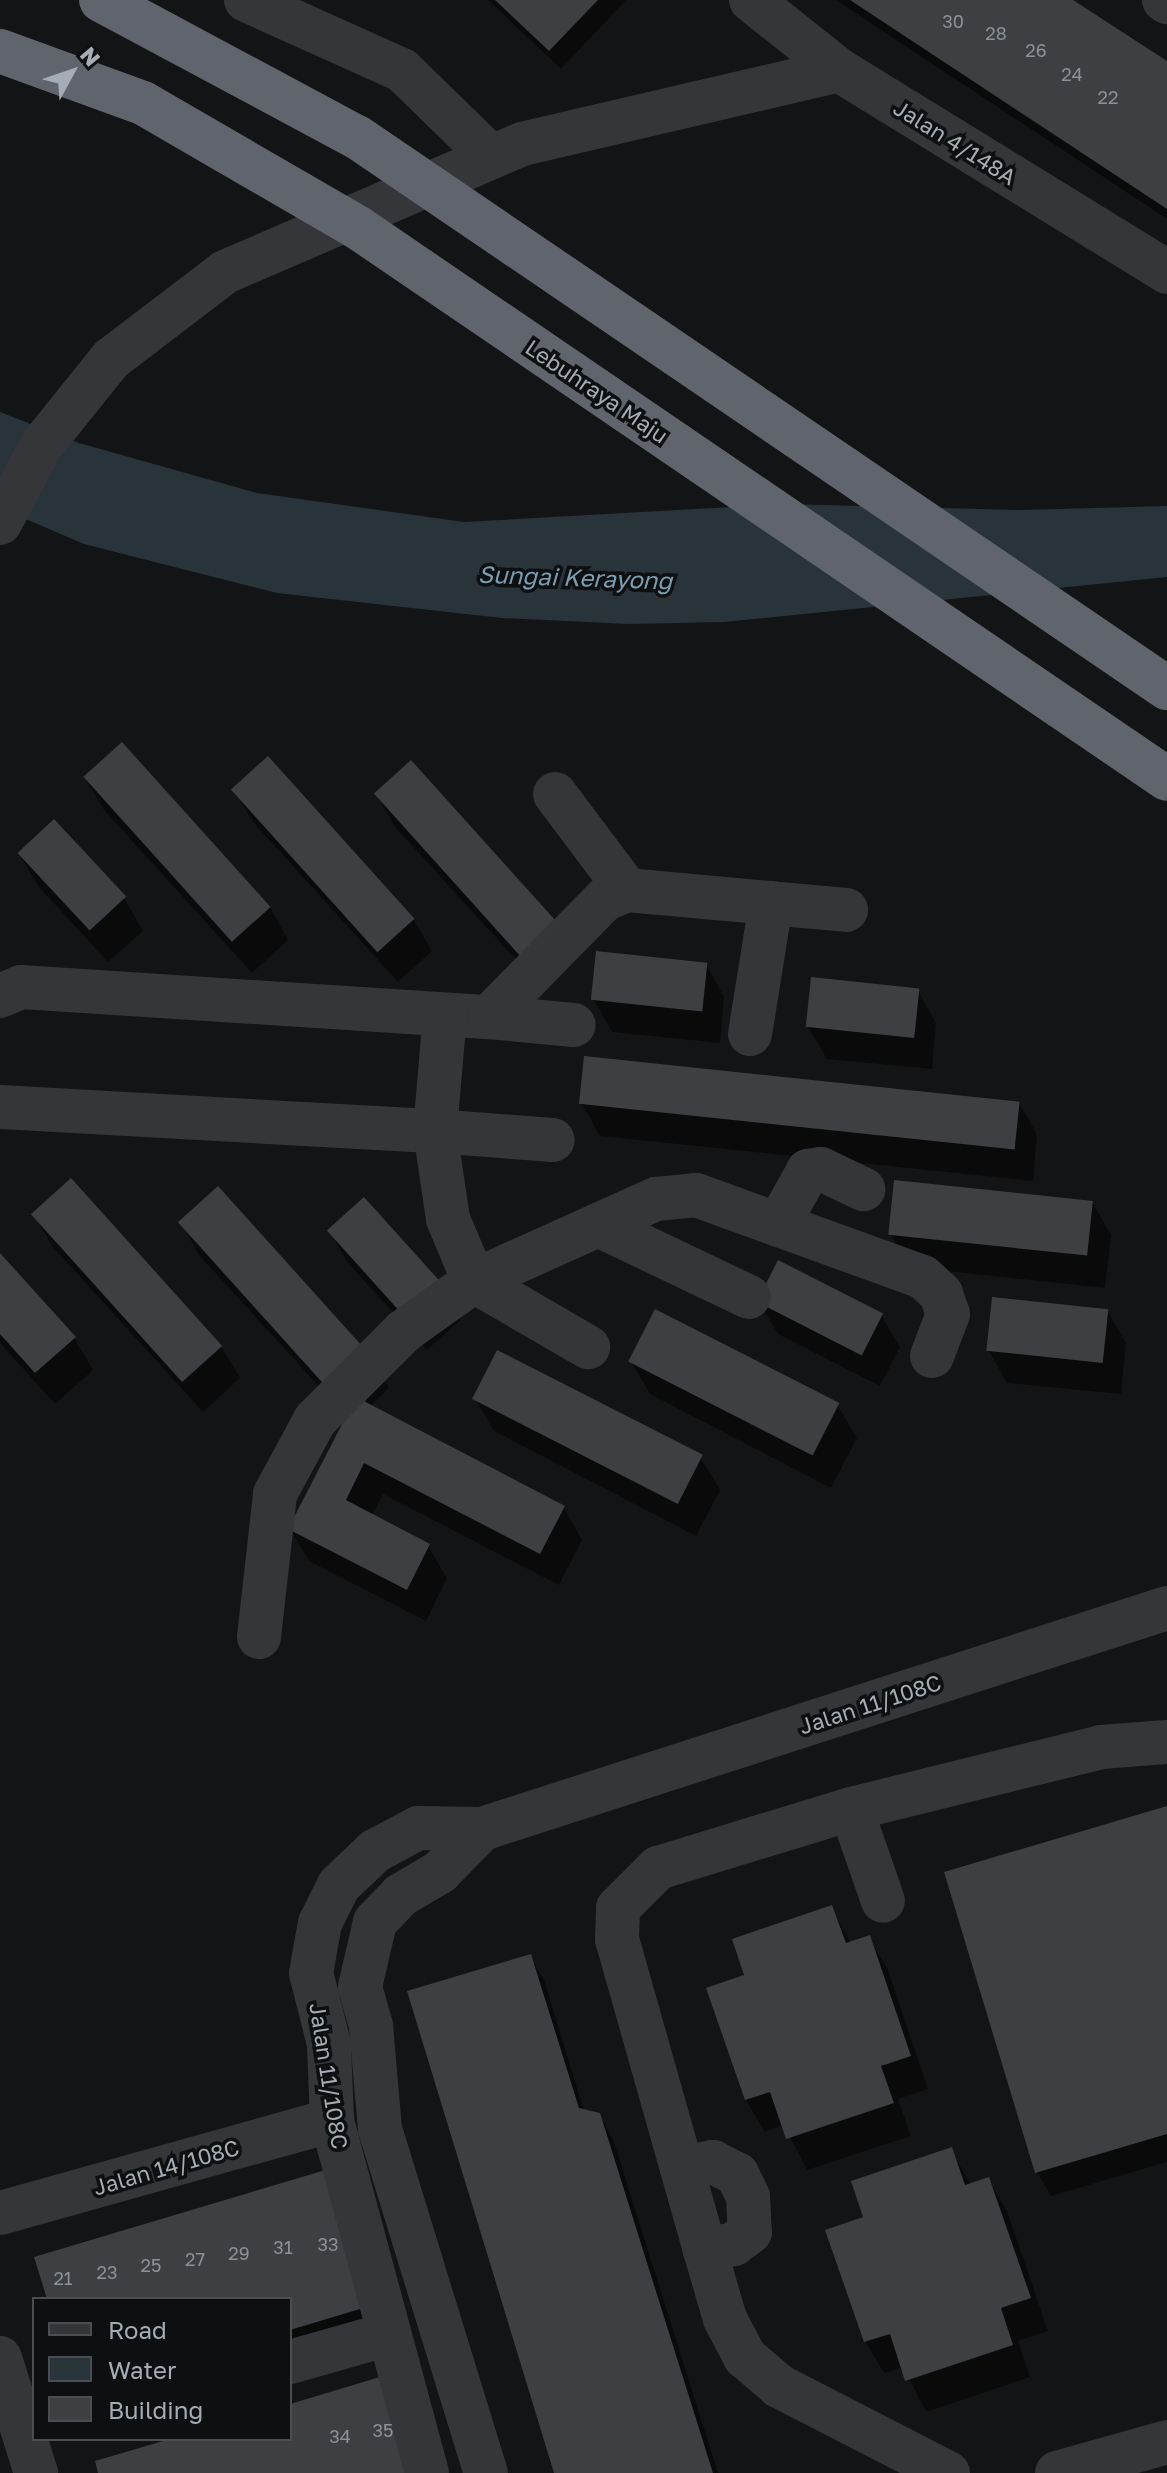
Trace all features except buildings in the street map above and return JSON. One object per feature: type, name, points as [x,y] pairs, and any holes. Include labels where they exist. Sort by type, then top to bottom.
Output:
[{"type":"highway","points":[[101,0],[357,137],[1167,688]]},
{"type":"highway","name":"Lebuhraya Maju","points":[[0,51],[143,103],[357,227],[1167,779]]},
{"type":"street","points":[[246,0],[402,70],[491,157]]},
{"type":"street","name":"Jalan 4/148A","points":[[751,0],[839,70],[1167,272]]},
{"type":"street","points":[[0,523],[41,446],[111,359],[225,272],[522,144],[839,70]]},
{"type":"street","points":[[555,794],[627,890]]},
{"type":"street","points":[[489,1017],[605,899],[627,890],[846,910]]},
{"type":"street","points":[[750,1034],[771,903]]},
{"type":"street","points":[[0,996],[21,987],[574,1025]]},
{"type":"street","points":[[445,1015],[435,1131],[448,1219],[474,1281],[588,1347]]},
{"type":"street","points":[[0,1107],[553,1140]]},
{"type":"street","points":[[778,1225],[808,1171],[821,1169],[863,1189]]},
{"type":"street","points":[[259,1637],[275,1494],[315,1420],[404,1331],[474,1281],[656,1199],[696,1195],[923,1277],[941,1294],[948,1314],[932,1356]]},
{"type":"street","points":[[598,1225],[749,1297]]},
{"type":"street","name":"Jalan 11/108C","points":[[427,2473],[332,2120],[329,2044],[311,1973],[320,1923],[339,1885],[375,1851],[418,1828],[482,1829],[1167,1608]]},
{"type":"street","points":[[948,2473],[779,2386],[745,2357],[725,2319],[617,1939],[618,1908],[658,1868],[851,1809],[1101,1747],[1167,1742]]},
{"type":"street","points":[[851,1809],[883,1901]]},
{"type":"street","name":"Jalan 11/108C","points":[[482,1829],[440,1872],[401,1895],[375,1922],[360,1987],[371,2026],[380,2129],[486,2473]]},
{"type":"street","name":"Jalan 14/108C","points":[[0,2213],[332,2120]]},
{"type":"street","points":[[292,2361],[389,2334]]},
{"type":"street","points":[[0,2358],[24,2448]]},
{"type":"street","points":[[1057,2473],[1126,2463],[1167,2442]]},
{"type":"water","name":"Sungai Kerayong","points":[[0,412],[79,443],[257,493],[464,522],[785,504],[1022,510],[1167,506],[1167,577],[724,622],[629,624],[502,618],[277,593],[84,544],[0,508]]}]
